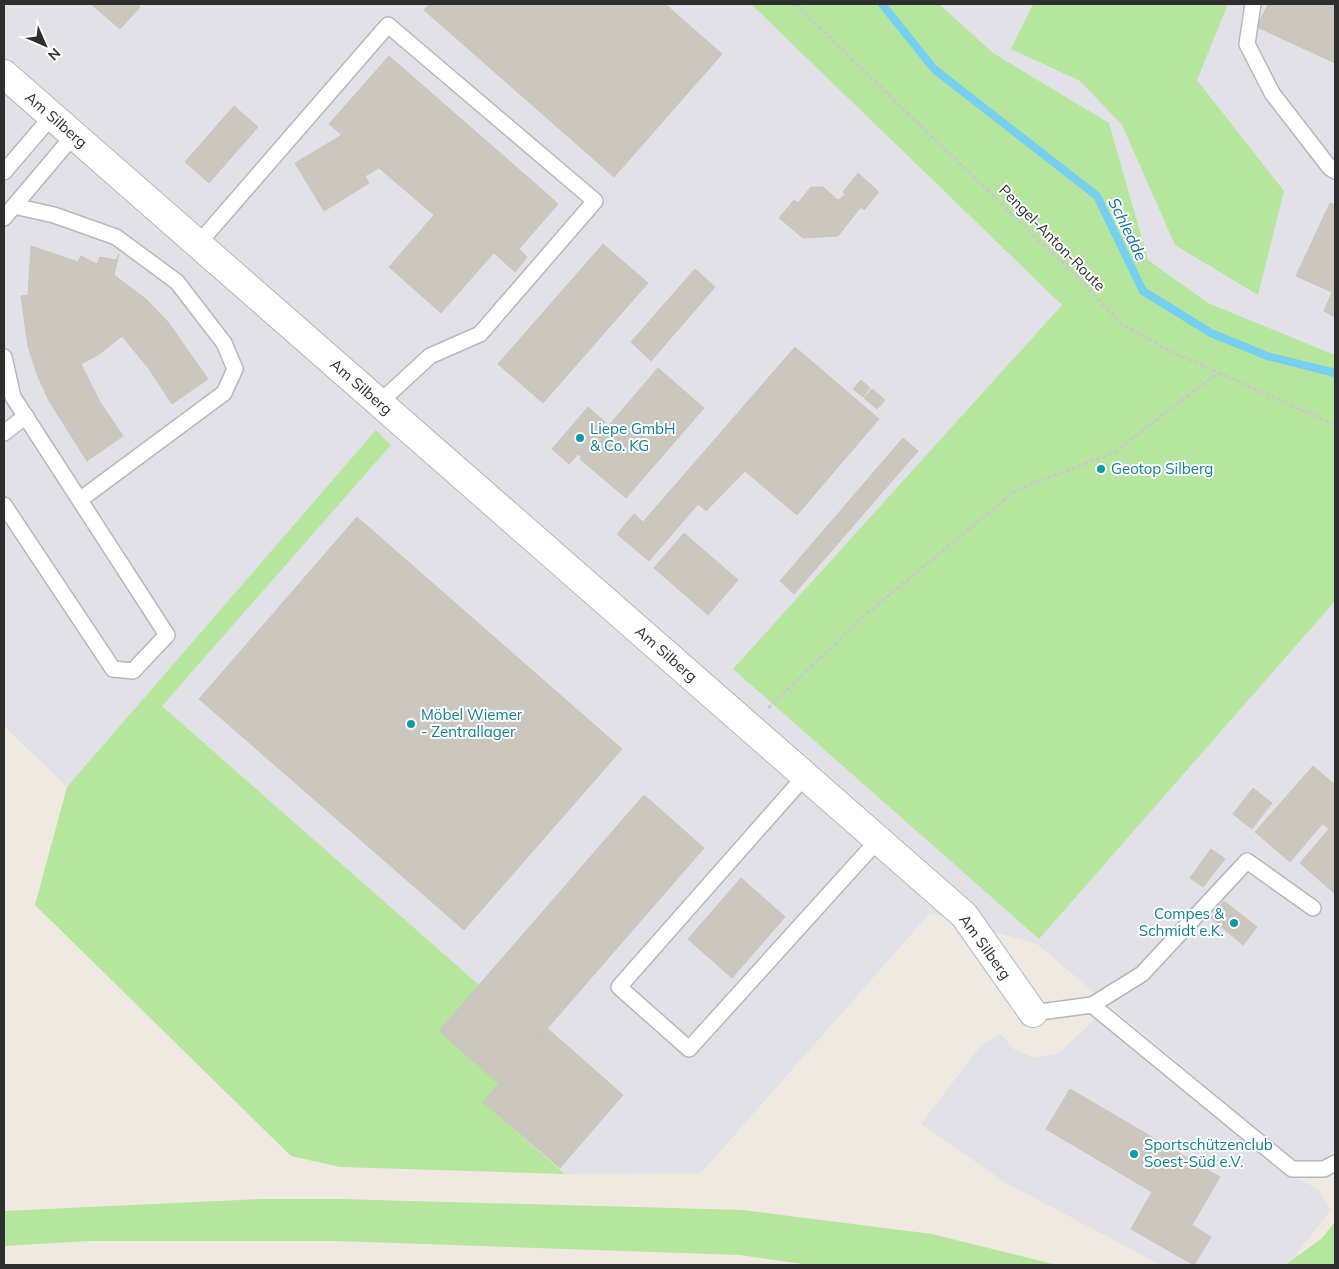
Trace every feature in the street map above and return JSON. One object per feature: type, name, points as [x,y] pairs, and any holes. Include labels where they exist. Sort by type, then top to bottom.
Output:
[{"type":"street","name":"Am Silberg","points":[[4,74],[964,915],[1033,1013]]},
{"type":"lane","points":[[1253,4],[1247,44],[1272,93],[1330,168],[1335,171]]},
{"type":"lane","points":[[198,244],[388,25],[595,201],[480,334],[430,356],[379,403]]},
{"type":"lane","points":[[4,172],[52,116]]},
{"type":"lane","points":[[4,218],[74,135]]},
{"type":"lane","points":[[14,206],[54,215],[116,237],[177,282],[224,343],[235,369],[224,393],[81,499]]},
{"type":"lane","points":[[4,357],[13,397],[81,499],[167,635],[133,672],[113,669],[4,505]]},
{"type":"lane","points":[[4,433],[26,416]]},
{"type":"lane","points":[[805,776],[619,988],[688,1049],[878,840]]},
{"type":"lane","points":[[1313,908],[1247,861],[1142,974],[1092,1005],[1292,1169],[1324,1169],[1335,1163]]},
{"type":"lane","name":"Am Silberg","points":[[1033,1013],[1092,1005]]},
{"type":"path","name":"Pengel-Anton-Route","points":[[795,4],[1082,282],[1120,323],[1170,351],[1335,425]]},
{"type":"path","points":[[750,727],[777,698],[864,616],[1016,490],[1112,453],[1218,373]]},
{"type":"shaded area","points":[[4,4],[1335,4],[1335,1148],[1311,1175],[1037,944],[930,913],[701,1173],[565,1174],[483,1102],[499,1084],[439,1031],[478,985],[162,706],[67,787],[4,726]]},
{"type":"shaded area","points":[[1096,1018],[1282,1171],[1318,1189],[1331,1210],[1291,1261],[1285,1265],[1161,1265],[1006,1183],[921,1124],[982,1044],[1001,1034],[1015,1050],[1035,1058],[1059,1053]]},
{"type":"green space","points":[[751,4],[939,4],[993,53],[1109,123],[1148,260],[1208,303],[1335,355],[1335,601],[1039,939],[733,669],[1062,305]]},
{"type":"green space","points":[[1033,4],[1228,4],[1197,80],[1284,191],[1258,295],[1175,245],[1122,125],[1080,81],[1011,49]]},
{"type":"green space","points":[[376,430],[391,445],[162,706],[479,985],[439,1031],[500,1083],[483,1102],[565,1174],[340,1167],[291,1156],[35,905],[67,787]]},
{"type":"green space","points":[[262,1199],[338,1199],[743,1210],[932,1234],[1057,1265],[810,1265],[740,1255],[337,1241],[88,1241],[4,1246],[4,1211]]},
{"type":"green space","points":[[1335,1222],[1335,1265],[1285,1265],[1321,1239]]},
{"type":"building","points":[[91,4],[137,4],[140,7],[120,29]]},
{"type":"building","points":[[430,4],[665,4],[722,54],[614,177],[424,10]]},
{"type":"building","points":[[1268,4],[1335,4],[1335,63],[1257,27]]},
{"type":"building","points":[[389,56],[546,193],[441,313],[389,267],[434,215],[379,168],[365,176],[369,183],[324,211],[295,163],[342,135],[329,124]]},
{"type":"building","points":[[234,106],[258,127],[209,183],[185,162]]},
{"type":"building","points":[[858,173],[879,192],[864,210],[843,192]]},
{"type":"building","points":[[811,187],[823,187],[838,200],[846,194],[861,207],[838,236],[803,238],[779,218],[794,200],[798,203]]},
{"type":"building","points":[[546,193],[558,204],[519,249],[527,257],[515,272],[494,253]]},
{"type":"building","points":[[1330,203],[1335,205],[1335,317],[1324,311],[1332,292],[1296,276]]},
{"type":"building","points":[[603,244],[648,283],[543,403],[498,364]]},
{"type":"building","points":[[31,246],[78,262],[81,256],[97,264],[100,257],[116,260],[119,254],[114,275],[147,300],[168,322],[208,379],[172,404],[149,369],[122,336],[98,355],[81,364],[100,402],[123,436],[87,461],[49,401],[37,374],[28,346],[21,296],[28,295]]},
{"type":"building","points":[[695,269],[715,287],[651,361],[631,342]]},
{"type":"building","points":[[795,347],[879,419],[797,515],[745,471],[706,511],[698,504],[649,561],[617,534],[634,514],[643,522]]},
{"type":"building","points":[[658,368],[704,408],[626,498],[580,459]]},
{"type":"building","points":[[861,380],[870,388],[863,397],[853,389]]},
{"type":"building","points":[[872,389],[885,400],[877,409],[864,398]]},
{"type":"building","name":"Liepe GmbH & Co. KG","points":[[588,407],[605,422],[603,424],[607,428],[582,457],[578,454],[569,464],[552,449]]},
{"type":"building","points":[[903,438],[918,451],[794,594],[780,581]]},
{"type":"building","name":"Möbel Wiemer - Zentrallager","points":[[357,517],[622,749],[464,930],[199,699]]},
{"type":"building","points":[[684,533],[738,580],[708,615],[654,568]]},
{"type":"building","points":[[1313,766],[1335,785],[1335,809],[1290,862],[1255,832]]},
{"type":"building","points":[[1253,788],[1272,803],[1252,829],[1233,814]]},
{"type":"building","points":[[644,795],[704,848],[499,1084],[439,1031]]},
{"type":"building","points":[[1335,809],[1335,894],[1300,863],[1329,829],[1323,824]]},
{"type":"building","points":[[1211,849],[1225,859],[1203,887],[1190,878]]},
{"type":"building","points":[[741,878],[785,917],[732,978],[688,939]]},
{"type":"building","name":"Compes & Schmidt e.K.","points":[[1224,901],[1257,927],[1243,945],[1211,918]]},
{"type":"building","points":[[547,1028],[623,1095],[560,1168],[483,1102]]},
{"type":"building","name":"Sportschützenclub Soest-Süd e.V.","points":[[1070,1089],[1220,1177],[1192,1225],[1211,1237],[1194,1265],[1131,1229],[1152,1192],[1046,1129]]},
{"type":"waterway","name":"Schledde","points":[[882,4],[934,69],[1097,196],[1143,291],[1211,333],[1267,356],[1335,373]]},
{"type":"place","name":"Liepe GmbH & Co. KG","points":[[580,438]]},
{"type":"place","name":"Geotop Silberg","points":[[1101,469]]},
{"type":"place","name":"Möbel Wiemer - Zentrallager","points":[[411,724]]},
{"type":"place","name":"Compes & Schmidt e.K.","points":[[1234,923]]},
{"type":"place","name":"Sportschützenclub Soest-Süd e.V.","points":[[1134,1154]]}]
